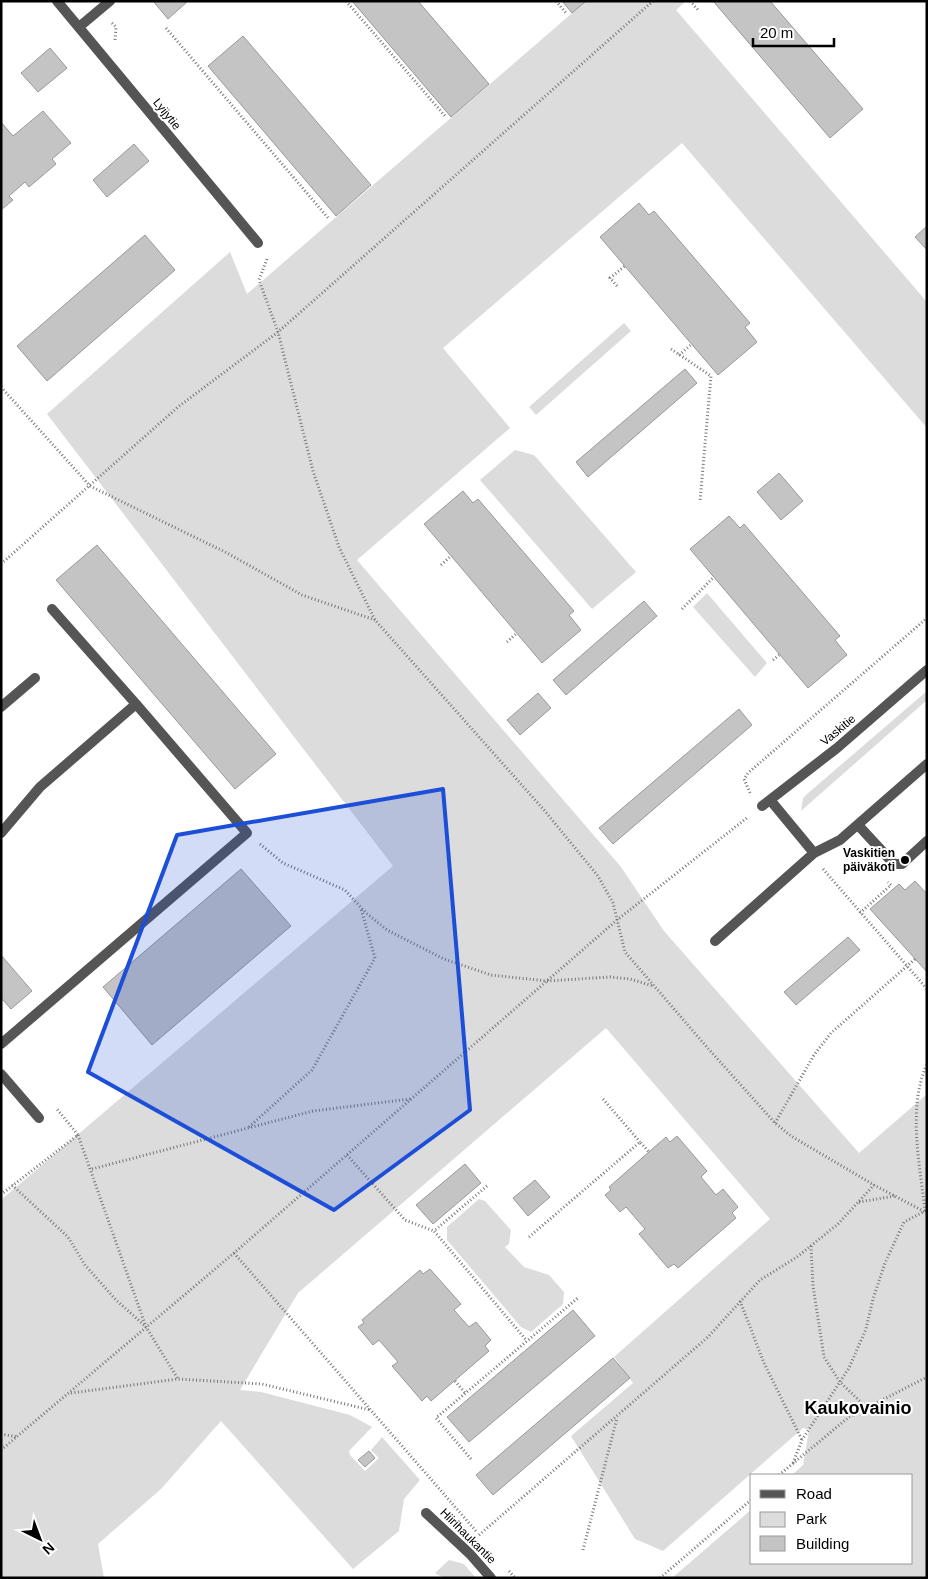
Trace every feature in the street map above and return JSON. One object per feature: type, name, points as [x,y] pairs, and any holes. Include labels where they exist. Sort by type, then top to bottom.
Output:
[{"type":"street","name":"Lyijytie","points":[[57,1],[258,243]]},
{"type":"street","points":[[80,27],[110,1]]},
{"type":"street","points":[[1,1044],[247,833],[52,609]]},
{"type":"street","name":"Vaskitie","points":[[767,804],[927,670]]},
{"type":"street","points":[[1,707],[35,678]]},
{"type":"street","points":[[1,833],[40,787],[136,704]]},
{"type":"street","points":[[715,942],[814,853],[840,840],[927,764]]},
{"type":"street","points":[[767,804],[814,853]]},
{"type":"street","points":[[858,825],[894,864],[902,864],[927,841]]},
{"type":"street","points":[[1,1074],[38,1118]]},
{"type":"street","name":"Hiirihaukantie","points":[[426,1513],[470,1554],[491,1578]]},
{"type":"path","points":[[346,1],[445,116]]},
{"type":"path","points":[[556,1],[566,13]]},
{"type":"path","points":[[1,564],[178,406],[278,332],[653,1]]},
{"type":"path","points":[[690,1],[699,11]]},
{"type":"path","points":[[101,9],[116,27],[114,37],[118,46]]},
{"type":"path","points":[[166,28],[330,219]]},
{"type":"path","points":[[270,253],[259,280],[278,332],[313,471],[339,547],[375,620],[544,810],[598,876],[613,903],[625,952],[775,1123],[791,1136],[874,1185],[926,1212]]},
{"type":"path","points":[[617,286],[610,278],[625,266]]},
{"type":"path","points":[[679,355],[692,344]]},
{"type":"path","points":[[671,349],[711,376],[700,501]]},
{"type":"path","points":[[1,388],[90,486],[227,553],[302,595],[375,620]]},
{"type":"path","points":[[441,565],[451,556]]},
{"type":"path","points":[[682,609],[714,577]]},
{"type":"path","points":[[1,1450],[234,1253],[618,920],[767,804],[747,789],[744,779],[748,773],[927,618]]},
{"type":"path","points":[[507,642],[517,633]]},
{"type":"path","points":[[774,660],[779,655]]},
{"type":"path","points":[[247,833],[283,863],[345,890],[361,908],[387,930],[411,945],[444,960],[490,975],[547,981],[610,976],[630,979],[654,986]]},
{"type":"path","points":[[814,853],[825,875],[927,989]]},
{"type":"path","points":[[860,913],[891,885],[884,878]]},
{"type":"path","points":[[248,1127],[312,1070],[375,958],[361,908]]},
{"type":"path","points":[[775,1123],[814,1055],[831,1033],[915,959]]},
{"type":"path","points":[[926,1212],[917,1124],[919,1081],[927,1064]]},
{"type":"path","points":[[92,1169],[313,1111],[411,1099]]},
{"type":"path","points":[[603,1100],[649,1152]]},
{"type":"path","points":[[78,1135],[92,1169],[146,1327],[178,1379]]},
{"type":"path","points":[[529,1237],[640,1142]]},
{"type":"path","points":[[347,1155],[405,1220],[434,1231],[527,1341]]},
{"type":"path","points":[[480,1535],[708,1337],[760,1280],[797,1257],[838,1224],[874,1185]]},
{"type":"path","points":[[12,1186],[68,1237],[85,1265],[116,1300],[146,1327]]},
{"type":"path","points":[[434,1231],[487,1186]]},
{"type":"path","points":[[858,1202],[895,1196]]},
{"type":"path","points":[[793,1463],[802,1440],[849,1368],[866,1329],[885,1263],[904,1222],[926,1212]]},
{"type":"path","points":[[812,1245],[813,1286],[824,1357],[840,1382],[867,1408]]},
{"type":"path","points":[[234,1253],[427,1476]]},
{"type":"path","points":[[471,1459],[436,1418],[579,1297]]},
{"type":"path","points":[[740,1302],[764,1363],[802,1440]]},
{"type":"path","points":[[780,1474],[849,1417],[927,1377]]},
{"type":"path","points":[[69,1393],[178,1379],[262,1384],[371,1410]]},
{"type":"path","points":[[455,1380],[466,1394]]},
{"type":"path","points":[[583,1550],[617,1417]]},
{"type":"path","points":[[1,1434],[18,1436]]},
{"type":"path","points":[[660,1578],[750,1501]]},
{"type":"highlighted area","points":[[443,789],[470,1110],[334,1210],[88,1072],[177,835]]},
{"type":"green space","points":[[586,1],[686,1],[676,10],[927,302],[927,428],[682,143],[443,348],[510,428],[357,560],[621,867],[664,931],[859,1153],[927,1094],[927,1578],[672,1578],[750,1511],[750,1564],[913,1564],[913,1474],[793,1474],[803,1465],[809,1430],[803,1428],[663,1551],[635,1539],[571,1436],[633,1383],[614,1357],[770,1219],[606,1028],[298,1293],[240,1390],[261,1392],[350,1415],[372,1427],[349,1451],[350,1455],[365,1471],[379,1458],[371,1450],[382,1437],[420,1480],[404,1499],[399,1531],[353,1569],[221,1421],[161,1489],[98,1544],[104,1578],[1,1578],[1,1200],[393,866],[47,414],[230,252],[247,294]]},
{"type":"green space","points":[[624,323],[631,331],[536,415],[529,407]]},
{"type":"green space","points":[[515,450],[534,455],[636,572],[592,609],[480,480]]},
{"type":"green space","points":[[707,593],[767,663],[755,677],[693,607]]},
{"type":"green space","points":[[927,691],[927,700],[801,811],[803,798],[807,794]]},
{"type":"green space","points":[[479,1199],[485,1201],[511,1230],[509,1244],[505,1247],[524,1267],[549,1275],[564,1292],[563,1304],[531,1332],[521,1327],[447,1240],[447,1227]]},
{"type":"green space","points":[[449,1560],[464,1564],[476,1578],[444,1578],[435,1573]]},
{"type":"building","points":[[153,1],[188,1],[168,19]]},
{"type":"building","points":[[352,1],[418,1],[489,84],[451,117]]},
{"type":"building","points":[[562,1],[586,1],[572,13]]},
{"type":"building","points":[[713,1],[770,1],[863,109],[830,138]]},
{"type":"building","points":[[243,36],[371,185],[336,216],[208,66]]},
{"type":"building","points":[[50,48],[67,68],[38,92],[21,73]]},
{"type":"building","points":[[43,111],[71,143],[52,159],[56,164],[29,187],[25,182],[9,196],[13,200],[1,210],[1,122],[13,136]]},
{"type":"building","points":[[134,144],[149,161],[107,197],[93,180]]},
{"type":"building","points":[[639,203],[649,215],[654,211],[750,323],[745,327],[757,342],[718,375],[600,237]]},
{"type":"building","points":[[927,226],[927,250],[915,237]]},
{"type":"building","points":[[145,235],[175,270],[47,381],[17,346]]},
{"type":"building","points":[[685,369],[697,383],[588,477],[576,462]]},
{"type":"building","points":[[779,473],[803,501],[781,520],[757,492]]},
{"type":"building","points":[[463,491],[473,503],[478,499],[574,611],[569,615],[581,630],[542,663],[424,524]]},
{"type":"building","points":[[729,516],[740,528],[744,524],[840,636],[835,640],[847,655],[808,688],[690,549]]},
{"type":"building","points":[[97,545],[276,754],[235,789],[56,580]]},
{"type":"building","points":[[644,601],[657,616],[566,695],[553,680]]},
{"type":"building","points":[[538,693],[551,708],[520,735],[507,720]]},
{"type":"building","points":[[739,709],[752,725],[613,844],[599,828]]},
{"type":"building","points":[[241,869],[291,926],[152,1045],[103,987]]},
{"type":"building","points":[[915,881],[927,894],[927,972],[870,909],[899,884],[905,890]]},
{"type":"building","points":[[848,937],[860,950],[796,1005],[784,992]]},
{"type":"building","points":[[1,955],[32,991],[11,1009],[1,998]]},
{"type":"building","points":[[677,1136],[707,1171],[701,1177],[716,1195],[723,1189],[738,1207],[732,1213],[736,1218],[678,1268],[674,1264],[668,1268],[639,1234],[645,1229],[626,1207],[620,1212],[605,1195],[611,1190],[609,1187],[666,1137],[670,1142]]},
{"type":"building","points":[[465,1164],[481,1183],[433,1224],[416,1205]]},
{"type":"building","points":[[535,1180],[550,1197],[528,1216],[513,1198]]},
{"type":"building","points":[[430,1269],[461,1304],[454,1310],[469,1327],[476,1322],[491,1340],[485,1346],[489,1351],[431,1401],[427,1396],[422,1401],[392,1366],[398,1362],[379,1340],[373,1345],[358,1327],[364,1323],[362,1320],[420,1270],[423,1274]]},
{"type":"building","points":[[573,1310],[595,1336],[469,1442],[447,1417]]},
{"type":"building","points":[[613,1358],[630,1378],[493,1495],[476,1475]]},
{"type":"building","points":[[369,1451],[375,1458],[365,1467],[358,1460]]},
{"type":"place","name":"Vaskitien päiväkoti","points":[[905,860]]},
{"type":"district","name":"Kaukovainio","points":[[858,1408]]}]
